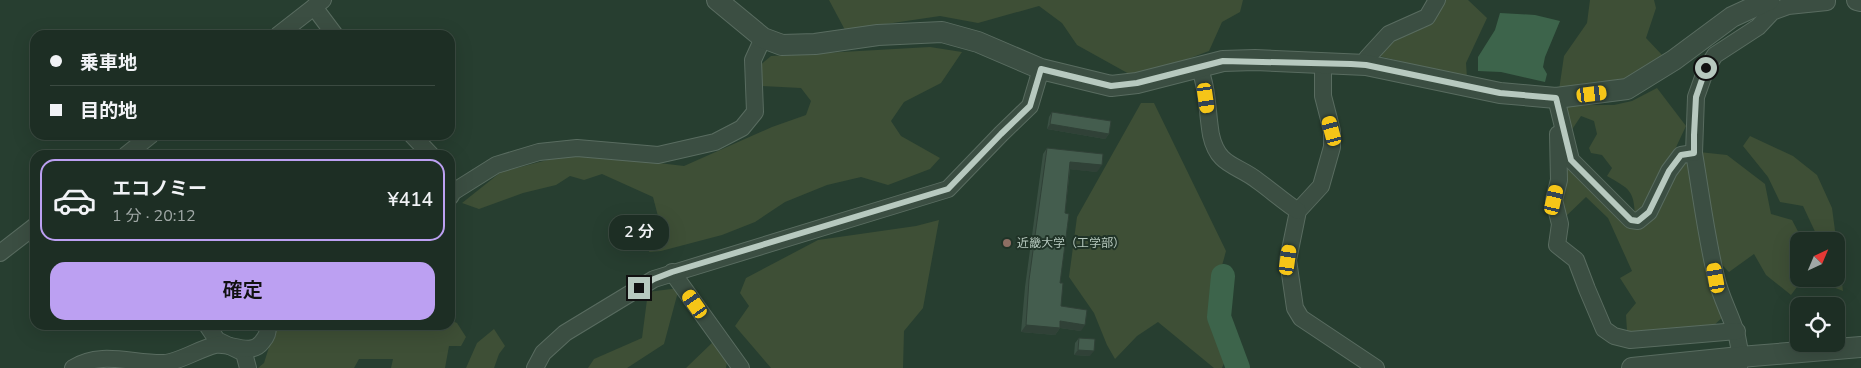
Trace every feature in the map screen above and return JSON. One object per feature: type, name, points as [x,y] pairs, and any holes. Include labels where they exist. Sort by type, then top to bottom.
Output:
[{"type":"street","points":[[717,0],[763,38],[782,45],[815,44],[878,35],[942,32],[978,42],[1041,69],[1111,86],[1137,83],[1223,61],[1322,63],[1366,65],[1500,93],[1556,98],[1627,89],[1674,60],[1732,17],[1769,0]]},
{"type":"street","points":[[1366,65],[1367,58],[1389,34],[1427,17],[1437,0]]},
{"type":"street","points":[[1740,362],[1737,331],[1716,278],[1694,153],[1696,97],[1706,68],[1715,55],[1758,26],[1772,12],[1788,6],[1827,2],[1827,0]]},
{"type":"street","points":[[1857,0],[1861,1]]},
{"type":"street","points":[[284,30],[318,4],[331,30]]},
{"type":"street","points":[[455,190],[496,165],[539,152],[577,148],[658,155],[715,142],[742,128],[755,112],[753,60],[763,38]]},
{"type":"street","points":[[1322,63],[1322,96],[1332,131],[1332,147],[1321,186],[1298,211],[1288,260],[1295,308],[1301,318],[1376,368]]},
{"type":"street","points":[[1199,67],[1204,79],[1212,136],[1216,150],[1228,164],[1256,179],[1298,211]]},
{"type":"street","points":[[535,368],[543,353],[565,333],[654,279],[948,189],[1030,106],[1041,69]]},
{"type":"street","points":[[1556,98],[1571,160],[1631,220],[1638,221],[1649,212],[1669,171],[1681,155],[1694,153]]},
{"type":"street","points":[[1562,120],[1557,125],[1559,180],[1554,200],[1560,224],[1557,245],[1576,260],[1604,329],[1614,336],[1630,340],[1737,331]]},
{"type":"street","points":[[132,150],[145,140]]},
{"type":"street","points":[[417,140],[426,150]]},
{"type":"street","points":[[0,253],[30,230]]},
{"type":"street","points":[[672,272],[741,368]]},
{"type":"street","points":[[210,330],[217,340],[244,353],[248,368]]},
{"type":"street","points":[[73,368],[91,360],[107,358],[166,363],[215,345],[226,344],[250,350],[259,346],[268,335],[268,330]]},
{"type":"street","points":[[1632,368],[1740,362],[1861,347]]},
{"type":"shaded area","points":[[829,0],[1243,0],[1240,12],[1222,22],[1209,51],[1161,69],[1131,75],[1077,45],[1062,23],[1039,6],[978,23],[940,16],[845,30]]},
{"type":"shaded area","points":[[1432,0],[1468,0],[1487,18],[1466,63],[1467,78],[1379,56]]},
{"type":"shaded area","points":[[1590,0],[1654,0],[1656,8],[1646,38],[1662,55],[1646,71],[1624,81],[1559,90],[1564,56],[1587,23]]},
{"type":"shaded area","points":[[1500,13],[1535,15],[1560,21],[1545,57],[1543,67],[1547,74],[1545,82],[1501,72],[1478,71],[1478,57],[1495,30]]},
{"type":"shaded area","points":[[930,47],[962,52],[941,83],[904,102],[891,121],[901,136],[940,158],[930,169],[888,185],[861,177],[827,185],[785,202],[755,222],[722,235],[661,251],[649,252],[659,220],[653,197],[602,174],[584,180],[570,176],[556,185],[523,193],[479,209],[462,203],[501,172],[574,153],[684,166],[772,127],[806,115],[811,101],[801,88],[760,86],[758,67],[771,56]]},
{"type":"shaded area","points":[[1657,88],[1686,126],[1646,211],[1635,217],[1632,195],[1625,187],[1607,176],[1612,168],[1602,155],[1591,153],[1589,148],[1597,134],[1594,121],[1581,116],[1571,131],[1566,105],[1614,105],[1632,101]]},
{"type":"shaded area","points":[[1141,103],[1154,103],[1226,251],[1220,273],[1215,318],[1225,361],[1222,368],[1214,368],[1158,322],[1137,336],[1115,359],[1094,313],[1069,277],[1077,217]]},
{"type":"shaded area","points":[[1750,136],[1793,156],[1817,175],[1832,208],[1835,232],[1815,232],[1803,206],[1780,202],[1768,177],[1743,146]]},
{"type":"shaded area","points":[[1699,152],[1727,155],[1765,184],[1771,214],[1792,220],[1798,232],[1790,232],[1790,288],[1796,288],[1791,295],[1766,275],[1754,254],[1729,272],[1716,259]]},
{"type":"shaded area","points":[[1562,153],[1634,229],[1670,174],[1692,156],[1726,314],[1712,327],[1649,334],[1627,331],[1626,315],[1636,303],[1620,278],[1632,271],[1608,218],[1586,197],[1564,218],[1557,200]]},
{"type":"shaded area","points":[[939,220],[923,308],[904,331],[903,368],[771,368],[735,326],[749,306],[740,293],[746,278],[818,240],[916,226]]},
{"type":"shaded area","points":[[679,288],[664,344],[627,368],[588,368],[594,359],[642,338],[648,292]]},
{"type":"shaded area","points":[[455,322],[466,337],[461,346],[449,346],[445,368],[391,368],[393,359],[359,359],[354,368],[258,368],[264,363],[274,330],[455,330]]},
{"type":"shaded area","points":[[494,329],[505,346],[499,354],[494,368],[466,368],[477,343]]},
{"type":"shaded area","points":[[714,341],[728,356],[726,368],[686,368]]},
{"type":"building","points":[[1052,112],[1111,121],[1109,134],[1050,124]]},
{"type":"building","points":[[1047,148],[1103,154],[1102,165],[1070,162],[1065,213],[1069,214],[1060,283],[1063,283],[1061,306],[1087,310],[1085,325],[1060,321],[1060,328],[1026,325],[1029,280]]},
{"type":"building","points":[[1079,338],[1095,339],[1094,351],[1078,350]]},
{"type":"waterway","points":[[1223,276],[1219,317],[1238,368]]},
{"type":"place","name":"近畿大学（工学部）","points":[[1007,243]]},
{"type":"route","points":[[639,288],[654,279],[672,272],[948,189],[1030,106],[1041,69],[1111,86],[1137,83],[1223,61],[1255,60],[1351,64],[1366,65],[1500,93],[1556,98],[1571,160],[1631,220],[1638,221],[1649,212],[1669,171],[1681,155],[1694,153],[1696,97],[1706,68]]}]
